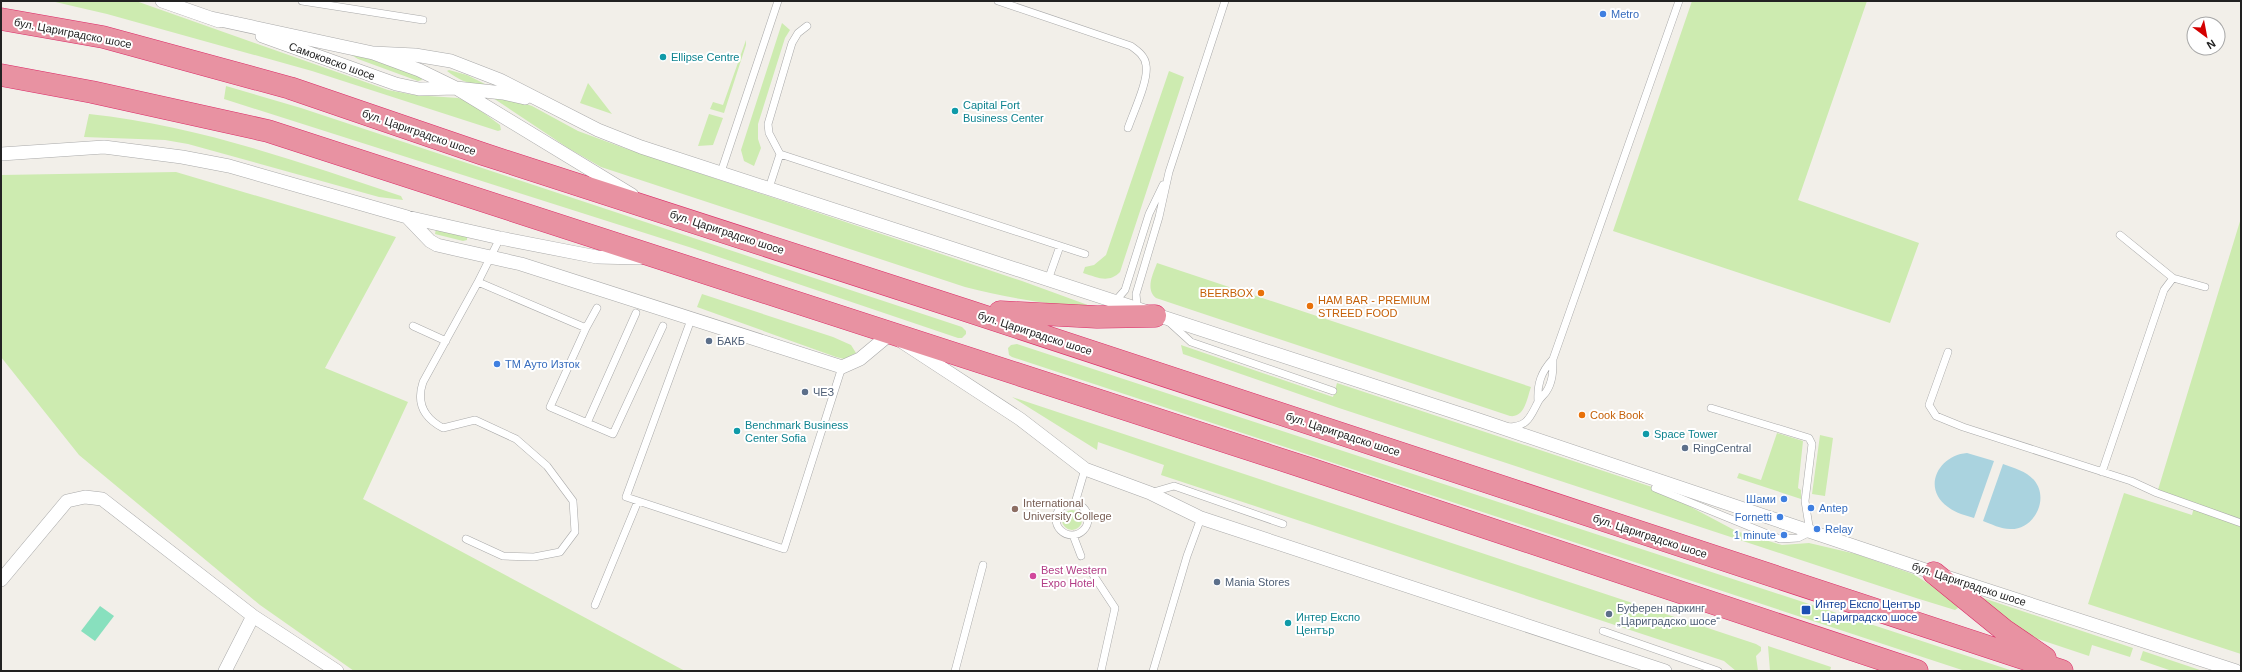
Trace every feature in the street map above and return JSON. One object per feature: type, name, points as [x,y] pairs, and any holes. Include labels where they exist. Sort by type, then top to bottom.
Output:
[{"type":"highway","name":"бул. Цариградско шосе","points":[[1,19],[103,37],[290,88],[483,154],[655,208],[2063,671]]},
{"type":"highway","points":[[1,75],[92,92],[268,131],[1310,469],[1916,671]]},
{"type":"highway","points":[[965,310],[1042,316],[1155,316]]},
{"type":"highway","points":[[1934,573],[2004,630],[2063,671]]},
{"type":"street","name":"Самоковско шосе","points":[[162,1],[396,84],[419,89],[456,88]]},
{"type":"street","name":"Самоковско шосе","points":[[211,18],[372,54],[419,70],[456,88],[655,208]]},
{"type":"street","name":"бул. Цариградско шосе","points":[[372,54],[416,55],[451,61],[500,80],[598,130],[641,147],[1155,316],[1501,427],[1810,532],[2236,671]]},
{"type":"street","name":"бул. Цариградско шосе","points":[[456,88],[503,93],[544,103]]},
{"type":"street","points":[[1,154],[104,146],[182,157],[229,166],[407,217],[500,238],[597,257],[660,258]]},
{"type":"street","points":[[407,217],[430,241],[436,245],[521,264],[692,317],[842,367],[860,360],[890,334],[1020,419],[1085,469],[1150,493],[1201,518],[1665,671]]},
{"type":"street","points":[[1,580],[67,501],[85,497],[102,499],[252,616],[337,671]]},
{"type":"street","points":[[225,671],[252,616]]},
{"type":"lane","points":[[302,1],[423,20]]},
{"type":"lane","points":[[720,172],[778,1]]},
{"type":"lane","points":[[998,1],[1131,46],[1139,51],[1144,58],[1146,73],[1128,128]]},
{"type":"lane","points":[[1225,1],[1169,172],[1159,217],[1136,294],[1137,304],[1191,342],[1332,391]]},
{"type":"lane","points":[[1501,427],[1512,427],[1524,423],[1534,413],[1538,401],[1537,388],[1542,374],[1553,359],[1679,1]]},
{"type":"lane","points":[[807,26],[798,33],[792,43],[768,124],[769,133],[780,154],[1085,254]]},
{"type":"lane","points":[[769,188],[780,154]]},
{"type":"lane","points":[[1107,300],[1118,298],[1125,290],[1149,214],[1169,172]]},
{"type":"lane","points":[[2120,235],[2173,278],[2206,287]]},
{"type":"lane","points":[[466,539],[503,556],[534,557],[560,552],[575,532],[573,501],[547,466],[516,439],[475,420],[443,428],[428,419],[421,404],[420,393],[423,382],[478,282],[500,238]]},
{"type":"lane","points":[[1048,280],[1060,246]]},
{"type":"lane","points":[[2102,472],[2157,309],[2164,290],[2173,278]]},
{"type":"lane","points":[[478,282],[586,328]]},
{"type":"lane","points":[[597,308],[586,328],[550,407],[613,434],[663,326]]},
{"type":"lane","points":[[587,423],[636,313]]},
{"type":"lane","points":[[692,317],[626,496],[638,501],[784,549],[842,367]]},
{"type":"lane","points":[[413,326],[446,341]]},
{"type":"lane","points":[[1948,352],[1929,405],[1936,416],[1963,427],[2102,472],[2241,523]]},
{"type":"lane","points":[[1655,488],[1780,539],[1798,538],[1810,532],[1805,501],[1812,444],[1809,438],[1711,408]]},
{"type":"lane","points":[[1075,503],[1085,469]]},
{"type":"lane","points":[[1150,493],[1174,486],[1284,524]]},
{"type":"lane","points":[[595,605],[638,501]]},
{"type":"lane","points":[[1075,503],[1084,508],[1088,518],[1086,528],[1078,534],[1073,535],[1063,532],[1057,523],[1056,518],[1060,509],[1075,503]]},
{"type":"lane","points":[[1153,671],[1187,556],[1201,518]]},
{"type":"lane","points":[[1073,535],[1081,556]]},
{"type":"lane","points":[[955,671],[983,565]]},
{"type":"lane","points":[[1092,573],[1115,608],[1101,671]]},
{"type":"lane","points":[[1603,631],[1718,671]]},
{"type":"green space","points":[[51,1],[136,1],[388,90],[414,95],[458,98],[469,102],[500,125],[501,130],[498,131],[312,71],[107,14]]},
{"type":"green space","points":[[1692,1],[1867,1],[1798,200],[1919,243],[1890,323],[1613,231]]},
{"type":"green space","points":[[782,23],[790,30],[785,38],[758,124],[758,139],[761,148],[754,166],[744,161],[741,150]]},
{"type":"green space","points":[[746,40],[746,45],[724,113],[710,109],[713,102],[723,105]]},
{"type":"green space","points":[[348,53],[353,53],[421,77],[422,80],[418,81],[358,59]]},
{"type":"green space","points":[[449,70],[467,75],[485,84],[474,84],[464,81],[447,71]]},
{"type":"green space","points":[[1169,71],[1184,77],[1120,272],[1116,276],[1107,279],[1098,278],[1083,273],[1085,267],[1094,265],[1106,255]]},
{"type":"green space","points":[[588,83],[612,114],[580,103]]},
{"type":"green space","points":[[226,86],[301,108],[962,327],[966,331],[966,334],[962,338],[958,338],[692,248],[224,99]]},
{"type":"green space","points":[[503,96],[532,106],[578,131],[624,148],[1022,281],[1096,308],[1030,300],[965,287],[601,167],[568,148],[493,98]]},
{"type":"green space","points":[[89,114],[129,119],[169,127],[247,146],[401,196],[403,200],[379,197],[188,144],[165,140],[84,137]]},
{"type":"green space","points":[[709,114],[723,118],[713,145],[698,146]]},
{"type":"green space","points":[[176,172],[396,237],[325,368],[408,402],[363,499],[685,671],[354,671],[260,605],[79,455],[1,357],[1,175]]},
{"type":"green space","points":[[2241,218],[2241,654],[2088,604],[2124,493],[2192,515],[2194,507],[2157,493]]},
{"type":"green space","points":[[436,229],[467,237],[467,240],[463,241],[435,234]]},
{"type":"green space","points":[[1157,263],[1531,387],[1527,402],[1519,414],[1510,416],[1156,298],[1150,286]]},
{"type":"green space","points":[[702,294],[833,337],[851,345],[856,353],[844,359],[836,357],[697,307]]},
{"type":"green space","points":[[1017,344],[2013,671],[1965,671],[1012,357],[1009,355],[1008,348],[1011,345]]},
{"type":"green space","points":[[1181,345],[1333,397],[1337,383],[1655,488],[1736,531],[1782,545],[1809,543],[1856,554],[1913,574],[1956,601],[1958,608],[1955,610],[1916,598],[1339,408],[1183,354]]},
{"type":"green space","points":[[1012,397],[1756,644],[1761,647],[1761,651],[1756,656],[1758,671],[1736,671],[1724,661],[1161,475],[1164,465],[1098,442],[1097,450]]},
{"type":"green space","points":[[1777,433],[1803,441],[1798,488],[1801,490],[1801,499],[1737,478],[1739,473],[1761,480]]},
{"type":"green space","points":[[1820,435],[1833,438],[1825,496],[1812,494]]},
{"type":"green space","points":[[1068,510],[1076,510],[1082,516],[1082,524],[1076,530],[1068,530],[1062,524],[1062,516]]},
{"type":"green space","points":[[1983,598],[2133,648],[2130,657],[2092,645],[2089,656],[2032,637],[2018,629],[1981,599]]},
{"type":"green space","points":[[100,606],[114,616],[95,641],[81,631]]},
{"type":"green space","points":[[1768,646],[1831,667],[1830,671],[1770,671]]},
{"type":"green space","points":[[2143,651],[2203,671],[2172,671],[2140,660]]},
{"type":"water","points":[[1967,453],[1994,461],[1974,518],[1960,514],[1948,507],[1940,499],[1936,491],[1935,482],[1937,474],[1948,460],[1957,455]]},
{"type":"water","points":[[2003,464],[2027,474],[2034,480],[2039,488],[2040,504],[2037,512],[2032,519],[2019,528],[2003,528],[1983,521]]},
{"type":"place","name":"Metro","points":[[1603,14]]},
{"type":"place","name":"Ellipse Centre","points":[[663,57]]},
{"type":"place","name":"Capital Fort Business Center","points":[[955,111]]},
{"type":"place","name":"BEERBOX","points":[[1261,293]]},
{"type":"place","name":"HAM BAR - PREMIUM STREED FOOD","points":[[1310,306]]},
{"type":"place","name":"БАКБ","points":[[709,341]]},
{"type":"place","name":"ТМ Ауто Изток","points":[[497,364]]},
{"type":"place","name":"ЧЕЗ","points":[[805,392]]},
{"type":"place","name":"Cook Book","points":[[1582,415]]},
{"type":"place","name":"Benchmark Business Center Sofia","points":[[737,431]]},
{"type":"place","name":"Space Tower","points":[[1646,434]]},
{"type":"place","name":"RingCentral","points":[[1685,448]]},
{"type":"place","name":"Шами","points":[[1784,499]]},
{"type":"place","name":"Antep","points":[[1811,508]]},
{"type":"place","name":"International University College","points":[[1015,509]]},
{"type":"place","name":"Fornetti","points":[[1780,517]]},
{"type":"place","name":"Relay","points":[[1817,529]]},
{"type":"place","name":"1 minute","points":[[1784,535]]},
{"type":"place","name":"Best Western Expo Hotel","points":[[1033,576]]},
{"type":"place","name":"Mania Stores","points":[[1217,582]]},
{"type":"place","name":"Интер Експо Център - Цариградско шосе","points":[[1806,610]]},
{"type":"place","name":"Буферен паркинг „Цариградско шосе“","points":[[1609,614]]},
{"type":"place","name":"Интер Експо Център","points":[[1288,623]]}]
